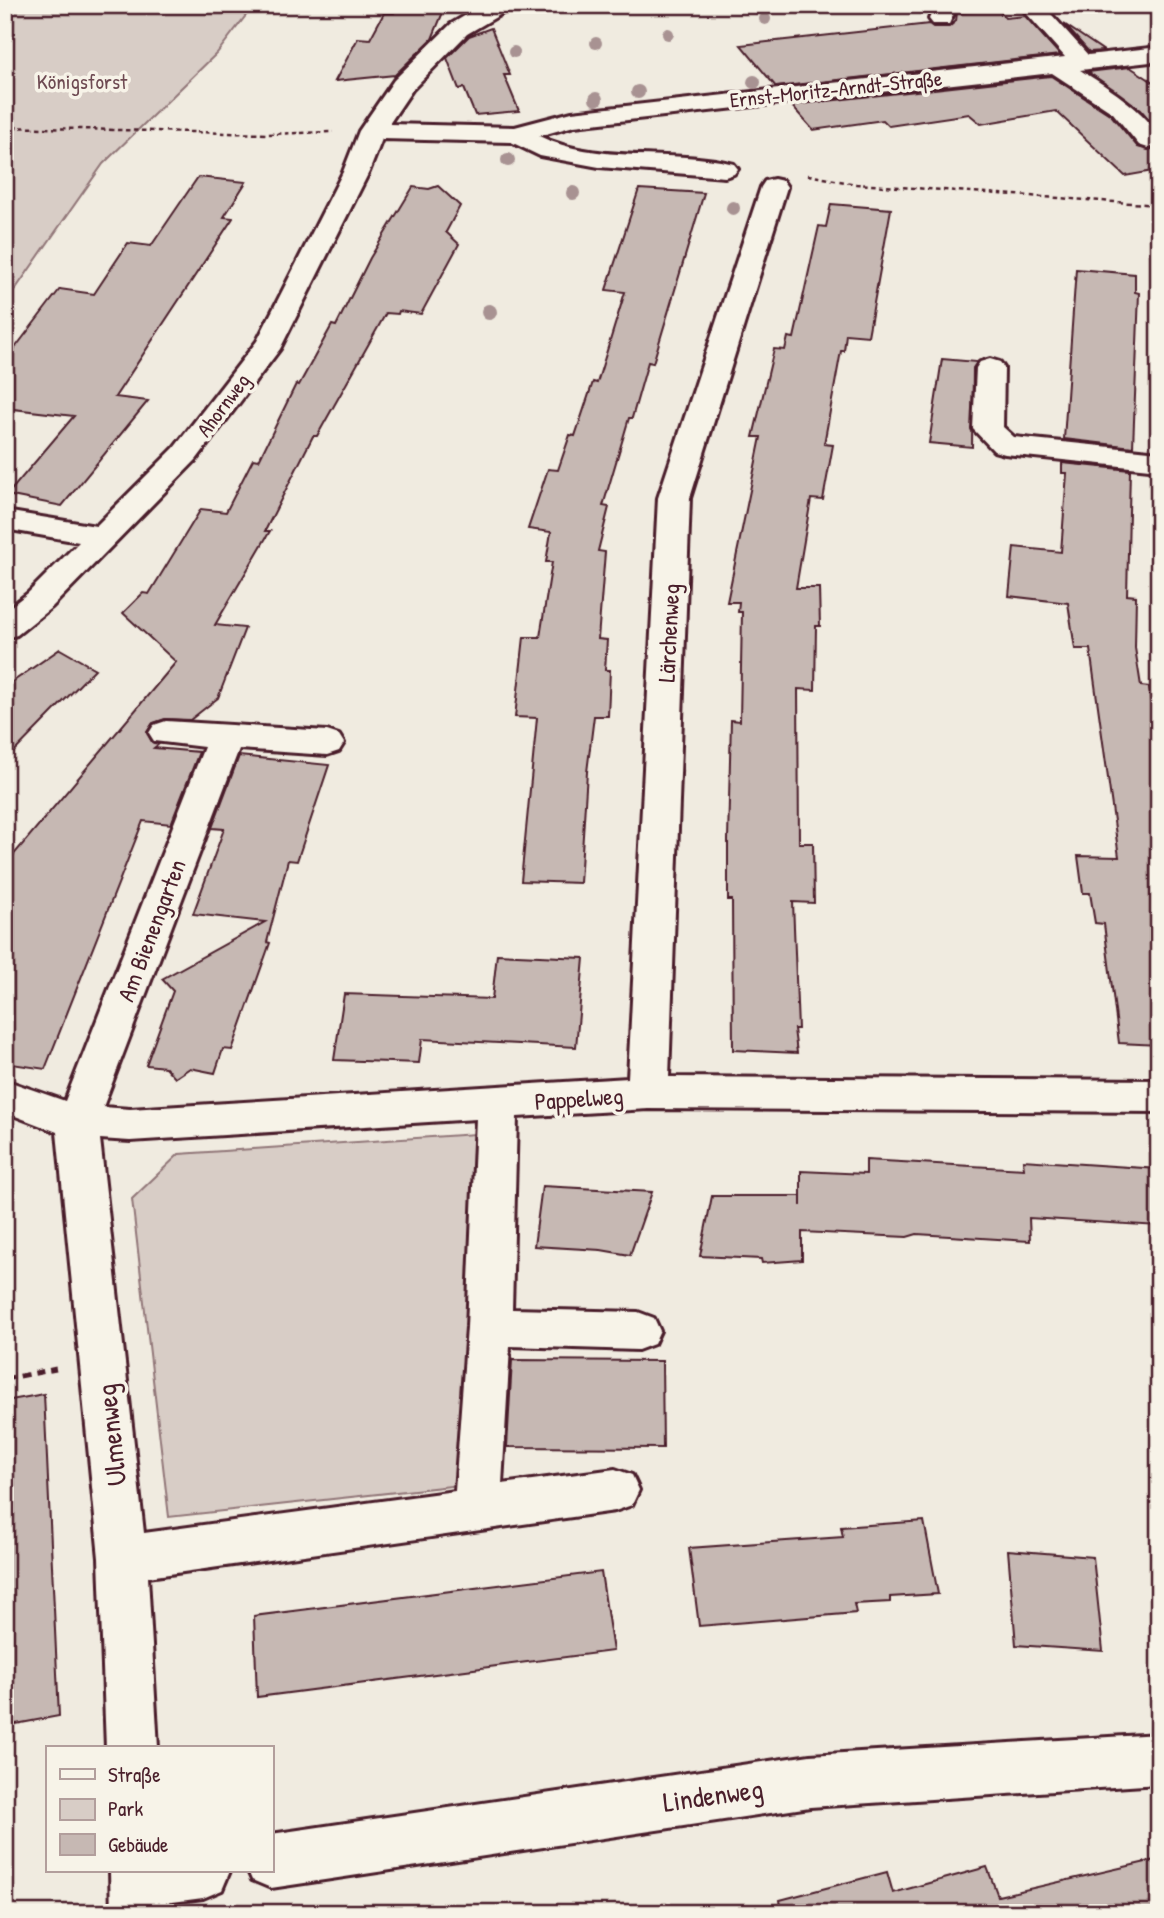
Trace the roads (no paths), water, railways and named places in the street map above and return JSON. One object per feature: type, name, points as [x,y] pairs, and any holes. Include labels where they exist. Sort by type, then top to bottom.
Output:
[{"type":"street","name":"Ahornweg","points":[[5,628],[40,600],[185,454],[270,343],[356,172],[372,131],[403,85],[459,29],[500,5]]},
{"type":"street","points":[[1030,5],[1081,61]]},
{"type":"street","name":"Ernst-Moritz-Arndt-Straße","points":[[516,135],[572,119],[1159,54]]},
{"type":"street","points":[[1055,64],[1122,108],[1148,140]]},
{"type":"street","points":[[372,131],[516,135],[549,151],[599,159],[725,169]]},
{"type":"street","name":"Lärchenweg","points":[[648,1093],[674,498],[774,187]]},
{"type":"street","points":[[990,368],[988,429],[1004,445],[1159,461]]},
{"type":"street","points":[[5,520],[105,537]]},
{"type":"street","points":[[166,733],[327,743]]},
{"type":"street","name":"Am Bienengarten","points":[[77,1122],[225,738]]},
{"type":"street","name":"Pappelweg","points":[[5,1096],[77,1122],[130,1125],[648,1093],[1159,1096]]},
{"type":"street","points":[[477,1508],[489,1326],[497,1104]]},
{"type":"street","name":"Ulmenweg","points":[[77,1122],[123,1558],[132,1746]]},
{"type":"street","points":[[489,1326],[638,1331]]},
{"type":"street","points":[[123,1558],[615,1490]]},
{"type":"street","name":"Lindenweg","points":[[273,1861],[810,1781],[1159,1759]]},
{"type":"street","points":[[138,1888],[199,1872]]},
{"type":"park label","name":"Königsforst","points":[[82,81]]}]
